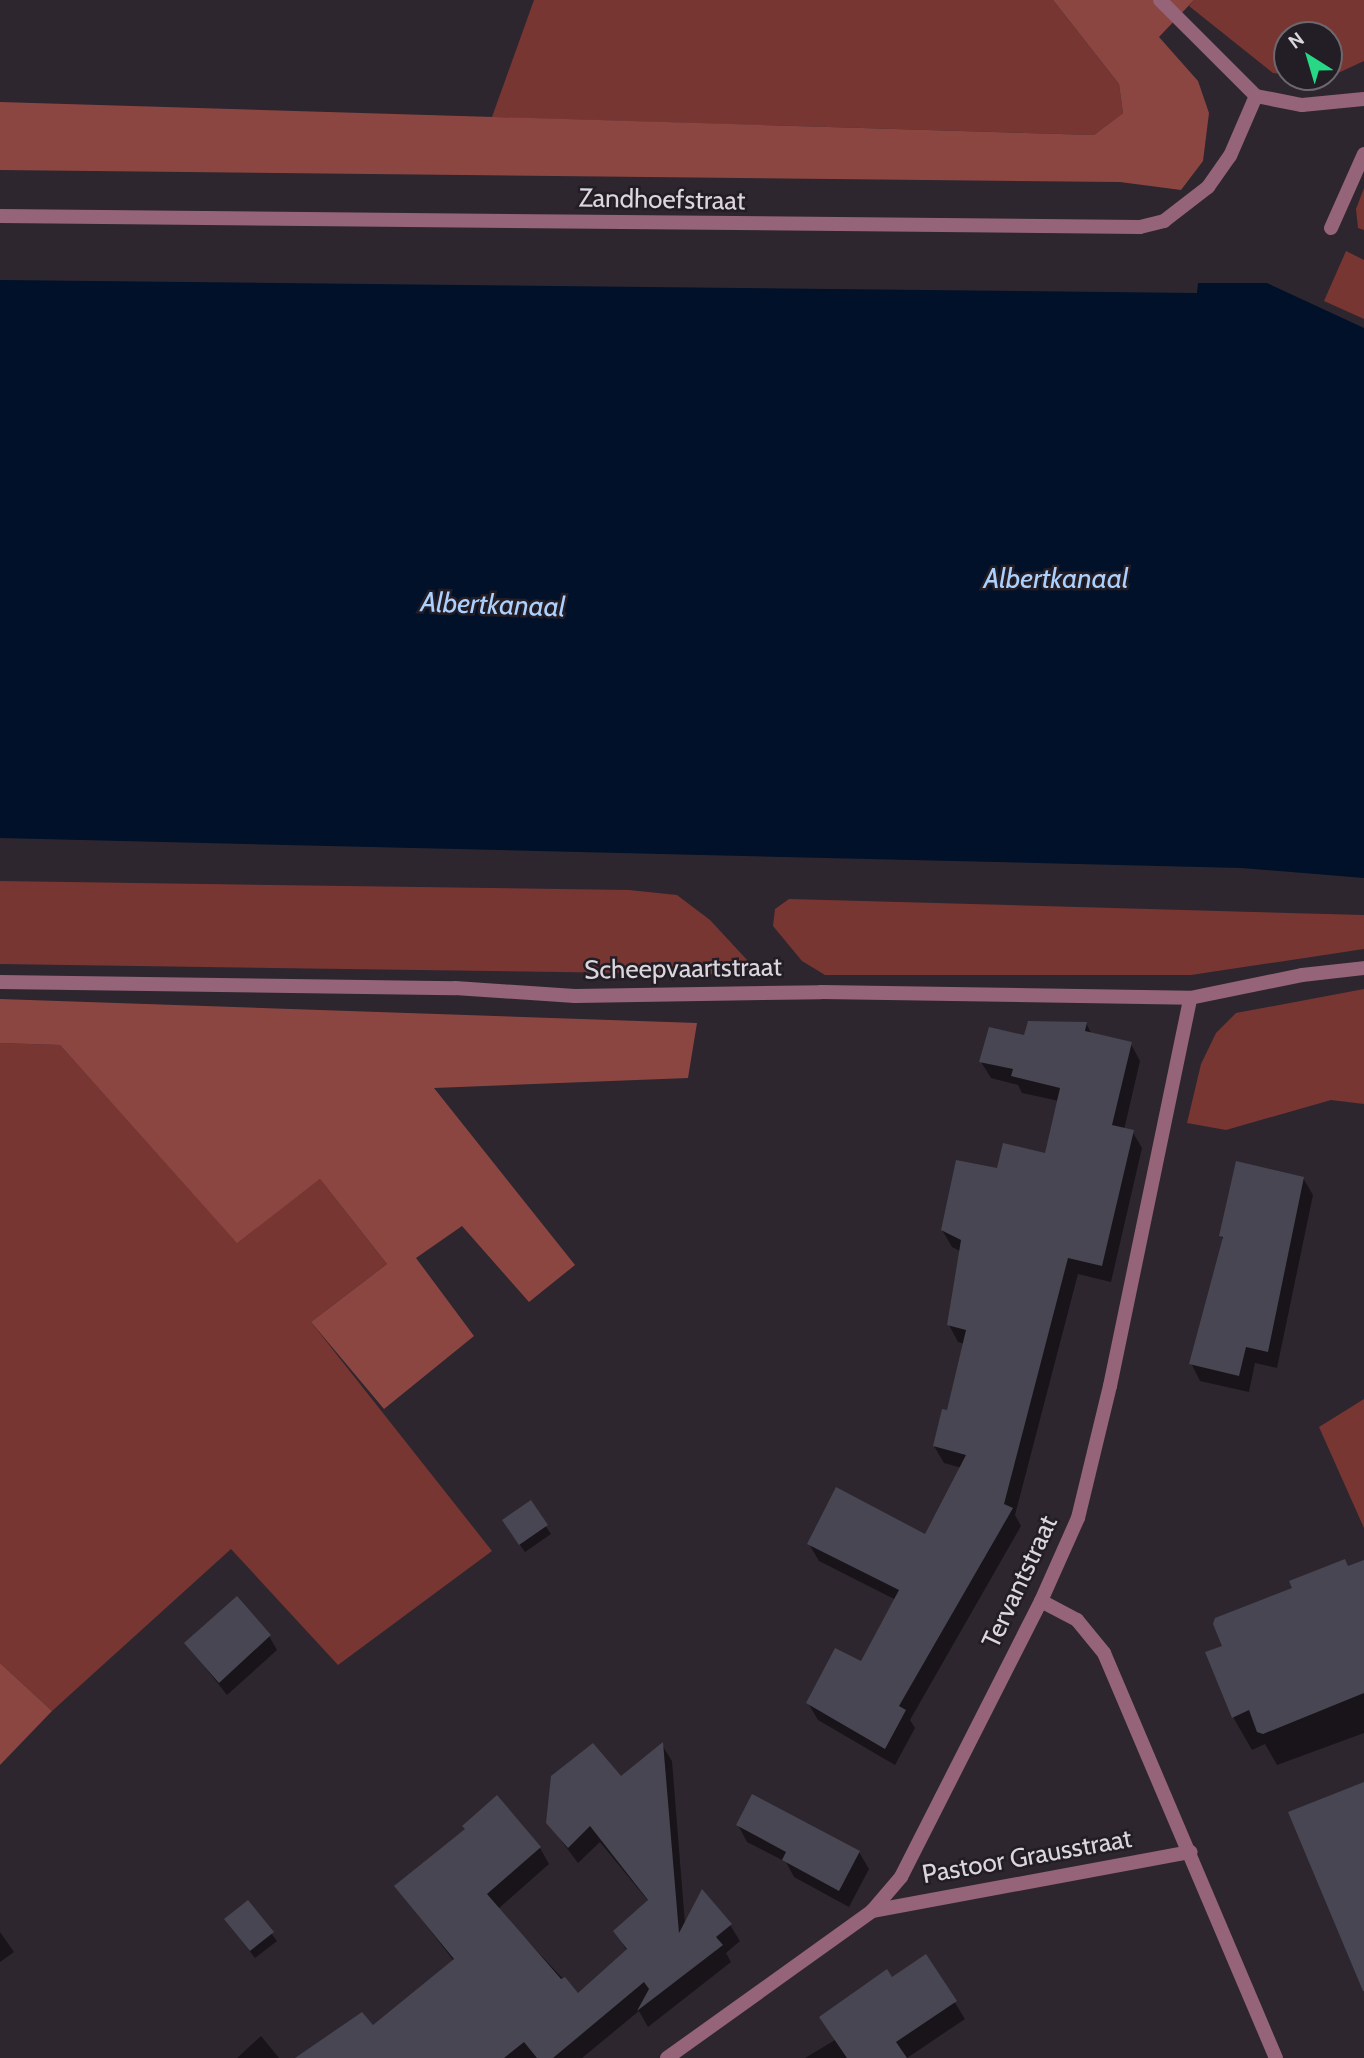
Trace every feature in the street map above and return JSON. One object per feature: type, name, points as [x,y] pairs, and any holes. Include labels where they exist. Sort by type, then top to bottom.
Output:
[{"type":"street","points":[[1160,0],[1256,96],[1302,105],[1364,99]]},
{"type":"street","name":"Zandhoefstraat","points":[[0,216],[1140,227],[1164,221],[1208,187],[1230,156],[1256,96]]},
{"type":"street","points":[[1331,228],[1364,154]]},
{"type":"street","name":"Scheepvaartstraat","points":[[0,982],[455,988],[575,996],[821,992],[1190,998],[1302,975],[1364,968]]},
{"type":"street","name":"Tervantstraat","points":[[667,2058],[872,1911],[901,1877],[1041,1601],[1081,1505],[1190,998]]},
{"type":"street","points":[[1041,1601],[1077,1620],[1104,1653],[1191,1852],[1276,2058]]},
{"type":"street","name":"Pastoor Grausstraat","points":[[872,1911],[1191,1852]]},
{"type":"shaded area","points":[[534,0],[1053,0],[1119,84],[1123,113],[1094,135],[492,117]]},
{"type":"shaded area","points":[[1053,0],[1194,0],[1159,37],[1198,81],[1209,113],[1203,161],[1181,190],[1120,182],[0,170],[0,102],[1094,135],[1123,113],[1119,84]]},
{"type":"shaded area","points":[[1194,0],[1364,0],[1364,61],[1343,71],[1343,21],[1273,21],[1273,73],[1189,6]]},
{"type":"shaded area","points":[[1364,188],[1364,230],[1358,228],[1356,209]]},
{"type":"shaded area","points":[[1346,251],[1364,260],[1364,319],[1324,301]]},
{"type":"shaded area","points":[[0,881],[629,890],[677,895],[710,920],[761,975],[0,964]]},
{"type":"shaded area","points":[[789,899],[1364,915],[1364,949],[1191,975],[825,975],[802,961],[773,926],[775,909]]},
{"type":"shaded area","points":[[1364,989],[1364,1104],[1331,1100],[1226,1130],[1187,1123],[1201,1064],[1216,1033],[1236,1013]]},
{"type":"shaded area","points":[[0,999],[697,1023],[688,1078],[434,1088],[575,1265],[529,1302],[462,1226],[416,1258],[474,1336],[384,1409],[311,1322],[387,1264],[320,1179],[237,1243],[60,1045],[0,1043]]},
{"type":"shaded area","points":[[0,1043],[60,1045],[237,1242],[320,1179],[387,1264],[311,1322],[492,1551],[338,1665],[231,1549],[52,1711],[0,1663]]},
{"type":"shaded area","points":[[1364,1399],[1364,1528],[1319,1427]]},
{"type":"shaded area","points":[[0,1663],[52,1711],[0,1765]]},
{"type":"water","name":"Albertkanaal","points":[[0,280],[1197,293],[1198,283],[1267,283],[1364,328],[1364,878],[1241,868],[0,838]]},
{"type":"building","points":[[1028,1021],[1087,1022],[1085,1031],[1132,1042],[1112,1125],[1134,1130],[1102,1266],[1068,1258],[1004,1504],[1013,1508],[899,1706],[906,1710],[885,1749],[806,1703],[835,1648],[861,1661],[899,1590],[807,1544],[836,1487],[925,1534],[966,1455],[933,1446],[942,1409],[947,1410],[966,1330],[947,1325],[961,1240],[941,1230],[956,1160],[997,1168],[1003,1143],[1045,1153],[1060,1088],[1011,1076],[1013,1069],[979,1062],[989,1027],[1024,1035]]},
{"type":"building","points":[[1236,1161],[1304,1177],[1268,1352],[1246,1347],[1239,1376],[1189,1364],[1223,1237],[1219,1236]]},
{"type":"building","points":[[531,1500],[548,1525],[519,1545],[502,1520]]},
{"type":"building","points":[[1345,1559],[1348,1566],[1364,1560],[1364,1693],[1263,1734],[1257,1732],[1249,1710],[1232,1718],[1205,1652],[1222,1646],[1213,1624],[1215,1618],[1292,1588],[1289,1581]]},
{"type":"building","points":[[237,1596],[271,1635],[219,1683],[184,1643]]},
{"type":"building","points":[[663,1742],[679,1933],[702,1889],[732,1924],[716,1937],[723,1945],[637,2011],[649,1989],[644,1982],[553,2058],[537,2058],[524,2042],[504,2058],[295,2058],[362,2012],[373,2025],[454,1959],[394,1886],[465,1829],[462,1826],[497,1795],[541,1847],[487,1894],[561,1979],[565,1977],[578,1993],[627,1949],[613,1931],[648,1900],[590,1826],[568,1848],[546,1823],[551,1776],[593,1743],[621,1776]]},
{"type":"building","points":[[1364,1782],[1364,1991],[1363,1991],[1288,1812]]},
{"type":"building","points":[[752,1794],[860,1851],[839,1891],[782,1860],[786,1852],[736,1825]]},
{"type":"building","points":[[248,1900],[274,1932],[250,1951],[224,1919]]},
{"type":"building","points":[[926,1954],[957,2001],[896,2042],[907,2058],[847,2058],[819,2017],[887,1969],[892,1977]]}]
